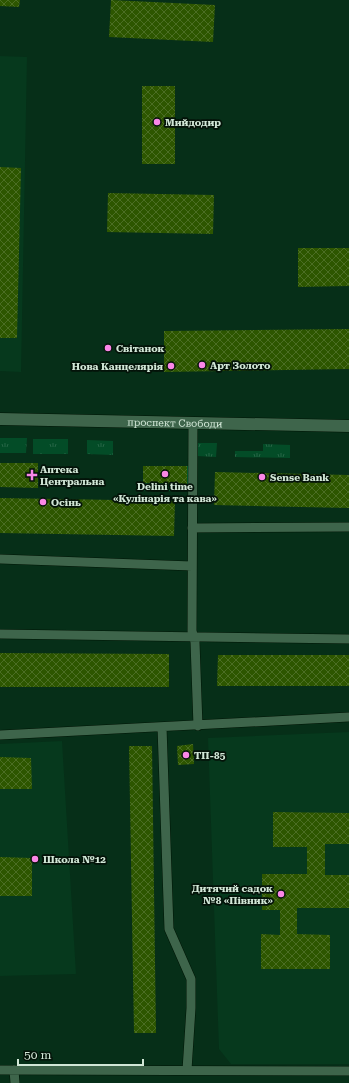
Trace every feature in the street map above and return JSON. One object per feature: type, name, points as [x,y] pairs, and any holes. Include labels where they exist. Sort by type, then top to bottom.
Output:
[{"type":"street","name":"проспект Свободи","points":[[0,419],[349,426]]},
{"type":"lane","points":[[193,423],[192,631],[195,642],[198,726]]},
{"type":"lane","points":[[192,528],[349,527]]},
{"type":"lane","points":[[0,559],[192,566]]},
{"type":"lane","points":[[0,634],[349,639]]},
{"type":"lane","points":[[0,735],[198,726],[349,717]]},
{"type":"lane","points":[[162,727],[169,929],[192,979],[187,1070]]},
{"type":"lane","points":[[0,1070],[349,1071]]},
{"type":"lane","points":[[14,1070],[14,1083]]},
{"type":"shaded area","points":[[0,56],[27,57],[21,372],[0,371]]},
{"type":"shaded area","name":"Дитячий садок №8 «Півник»","points":[[349,732],[349,1064],[231,1064],[219,1049],[208,738]]},
{"type":"shaded area","name":"Школа №12","points":[[62,741],[76,974],[0,976],[0,744]]},
{"type":"green space","points":[[0,438],[27,438],[26,453],[0,453]]},
{"type":"green space","points":[[33,439],[68,439],[68,454],[33,454]]},
{"type":"green space","points":[[87,440],[113,441],[113,455],[87,454]]},
{"type":"green space","points":[[197,443],[217,443],[216,457],[197,456]]},
{"type":"green space","points":[[263,444],[290,445],[290,458],[235,457],[235,451],[263,451]]},
{"type":"green space","points":[[187,466],[189,466],[189,491],[142,491],[143,483],[187,483]]},
{"type":"building","points":[[0,0],[20,0],[19,7],[0,6]]},
{"type":"building","points":[[111,0],[215,5],[213,42],[109,37]]},
{"type":"building","points":[[142,86],[175,86],[175,164],[142,164]]},
{"type":"building","points":[[0,167],[21,168],[17,338],[0,338]]},
{"type":"building","points":[[108,193],[214,195],[213,234],[107,232]]},
{"type":"building","points":[[298,248],[349,248],[349,286],[298,287]]},
{"type":"building","points":[[349,329],[349,369],[164,372],[164,331]]},
{"type":"building","points":[[0,463],[38,463],[38,488],[0,487]]},
{"type":"building","points":[[143,466],[187,466],[187,484],[143,483]]},
{"type":"building","points":[[215,472],[349,475],[349,508],[214,505]]},
{"type":"building","points":[[0,498],[175,501],[174,536],[0,533]]},
{"type":"building","points":[[0,653],[169,654],[169,687],[0,687]]},
{"type":"building","points":[[218,655],[349,655],[349,686],[217,686]]},
{"type":"building","name":"ТП-85","points":[[193,744],[194,764],[178,765],[177,746]]},
{"type":"building","points":[[129,746],[152,746],[156,1033],[134,1033]]},
{"type":"building","points":[[0,757],[31,758],[32,789],[0,789]]},
{"type":"building","points":[[273,812],[349,813],[349,844],[325,844],[325,875],[349,875],[349,908],[297,908],[297,934],[330,935],[330,969],[261,969],[261,934],[280,935],[280,910],[262,910],[262,874],[307,874],[307,847],[273,847]]},
{"type":"building","points":[[0,857],[32,858],[32,896],[0,896]]},
{"type":"place","name":"Мийдодир","points":[[157,122]]},
{"type":"place","name":"Свiтанок","points":[[108,348]]},
{"type":"place","name":"Арт Золото","points":[[202,365]]},
{"type":"place","name":"Нова Канцелярія","points":[[171,366]]},
{"type":"place","name":"Delini time «Кулінарія та кава»","points":[[165,474]]},
{"type":"place","name":"Аптека Центральна","points":[[32,475]]},
{"type":"place","name":"Sense Bank","points":[[262,477]]},
{"type":"place","name":"Осінь","points":[[43,502]]},
{"type":"place","name":"ТП-85","points":[[186,755]]},
{"type":"place","name":"Школа №12","points":[[35,859]]},
{"type":"place","name":"Дитячий садок №8 «Півник»","points":[[281,894]]}]
